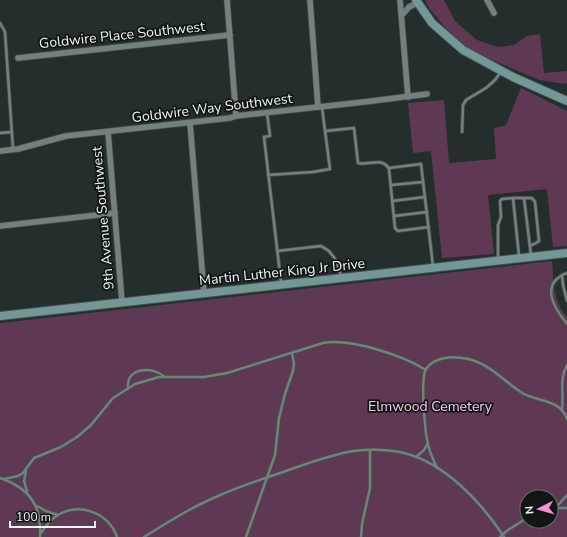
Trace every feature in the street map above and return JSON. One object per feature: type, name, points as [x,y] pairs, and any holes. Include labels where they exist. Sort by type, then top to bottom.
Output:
[{"type":"main road","points":[[417,1],[432,23],[463,50],[502,71],[566,98]]},
{"type":"main road","name":"Martin Luther King Jr Drive","points":[[0,316],[567,253]]},
{"type":"street","points":[[227,0],[236,116]]},
{"type":"street","points":[[310,0],[320,107]]},
{"type":"street","points":[[400,0],[408,96]]},
{"type":"street","points":[[487,0],[494,13]]},
{"type":"street","points":[[402,15],[417,1]]},
{"type":"street","name":"Goldwire Place Southwest","points":[[18,58],[230,36]]},
{"type":"street","name":"Goldwire Way Southwest","points":[[0,151],[13,150],[66,136],[190,123],[236,116],[427,94]]},
{"type":"street","points":[[190,123],[204,293]]},
{"type":"street","name":"9th Avenue Southwest","points":[[108,132],[122,302]]},
{"type":"street","points":[[0,226],[115,214]]},
{"type":"lane","points":[[0,23],[5,32],[13,150]]},
{"type":"lane","points":[[462,132],[463,105],[466,100],[486,88],[502,71]]},
{"type":"lane","points":[[268,175],[313,172],[330,169],[320,107]]},
{"type":"lane","points":[[267,113],[270,136],[264,137],[281,285]]},
{"type":"lane","points":[[325,131],[354,128],[358,163],[382,162],[387,164],[391,185],[395,228],[398,231],[429,227]]},
{"type":"lane","points":[[0,133],[12,132]]},
{"type":"lane","points":[[388,168],[422,164],[433,268]]},
{"type":"lane","points":[[391,185],[423,182]]},
{"type":"lane","points":[[392,201],[425,197]]},
{"type":"lane","points":[[513,198],[519,258]]},
{"type":"lane","points":[[498,261],[498,225],[501,217],[500,201],[502,200],[513,198],[532,198],[535,202],[539,241],[530,246]]},
{"type":"lane","points":[[524,198],[531,257]]},
{"type":"lane","points":[[394,216],[427,212]]},
{"type":"lane","points":[[277,251],[321,246],[329,250],[336,260],[342,278]]},
{"type":"lane","points":[[567,273],[555,281],[551,290],[551,295],[558,313],[567,324]]},
{"type":"lane","points":[[562,275],[567,301]]},
{"type":"lane","points":[[4,480],[18,476],[26,469],[34,458],[61,447],[77,437],[91,425],[113,398],[128,388],[144,381],[165,377],[204,377],[227,373],[323,343],[340,342],[398,356],[426,370]]},
{"type":"lane","points":[[246,537],[275,455],[279,418],[293,371],[294,364],[292,353]]},
{"type":"lane","points":[[438,468],[428,443],[423,384],[426,370],[432,364],[443,358],[454,357],[468,359],[486,366],[524,394],[558,406],[562,409],[567,419]]},
{"type":"lane","points":[[562,409],[562,379],[567,365]]},
{"type":"lane","points":[[128,388],[128,382],[135,372],[152,370],[161,373],[165,377]]},
{"type":"lane","points":[[416,457],[424,450],[428,443]]},
{"type":"lane","points":[[361,537],[362,524],[370,488],[370,450]]},
{"type":"lane","points":[[144,537],[189,510],[217,496],[332,456],[370,450],[388,450],[405,453],[438,468],[459,485],[490,516],[502,536],[519,524]]},
{"type":"lane","points":[[26,469],[24,482],[28,494]]},
{"type":"lane","points":[[0,478],[22,488],[28,494],[38,510],[41,533]]},
{"type":"lane","points":[[559,504],[567,495]]},
{"type":"lane","points":[[36,506],[46,512],[58,515]]},
{"type":"lane","points":[[40,537],[50,520],[58,515],[74,509],[90,510],[105,518],[114,529],[118,537]]},
{"type":"green space","points":[[425,0],[444,0],[455,21],[477,40],[498,47],[514,45],[527,36],[540,34],[544,73],[567,71],[567,83],[539,80],[476,53],[461,43],[444,26],[429,8]]},
{"type":"green space","points":[[521,88],[567,111],[567,246],[553,247],[547,189],[488,195],[494,254],[442,258],[431,151],[413,153],[408,103],[444,100],[449,163],[496,159],[494,128],[506,125]]},
{"type":"green space","name":"Elmwood Cemetery","points":[[552,261],[556,297],[567,317],[567,537],[0,537],[0,323]]}]
